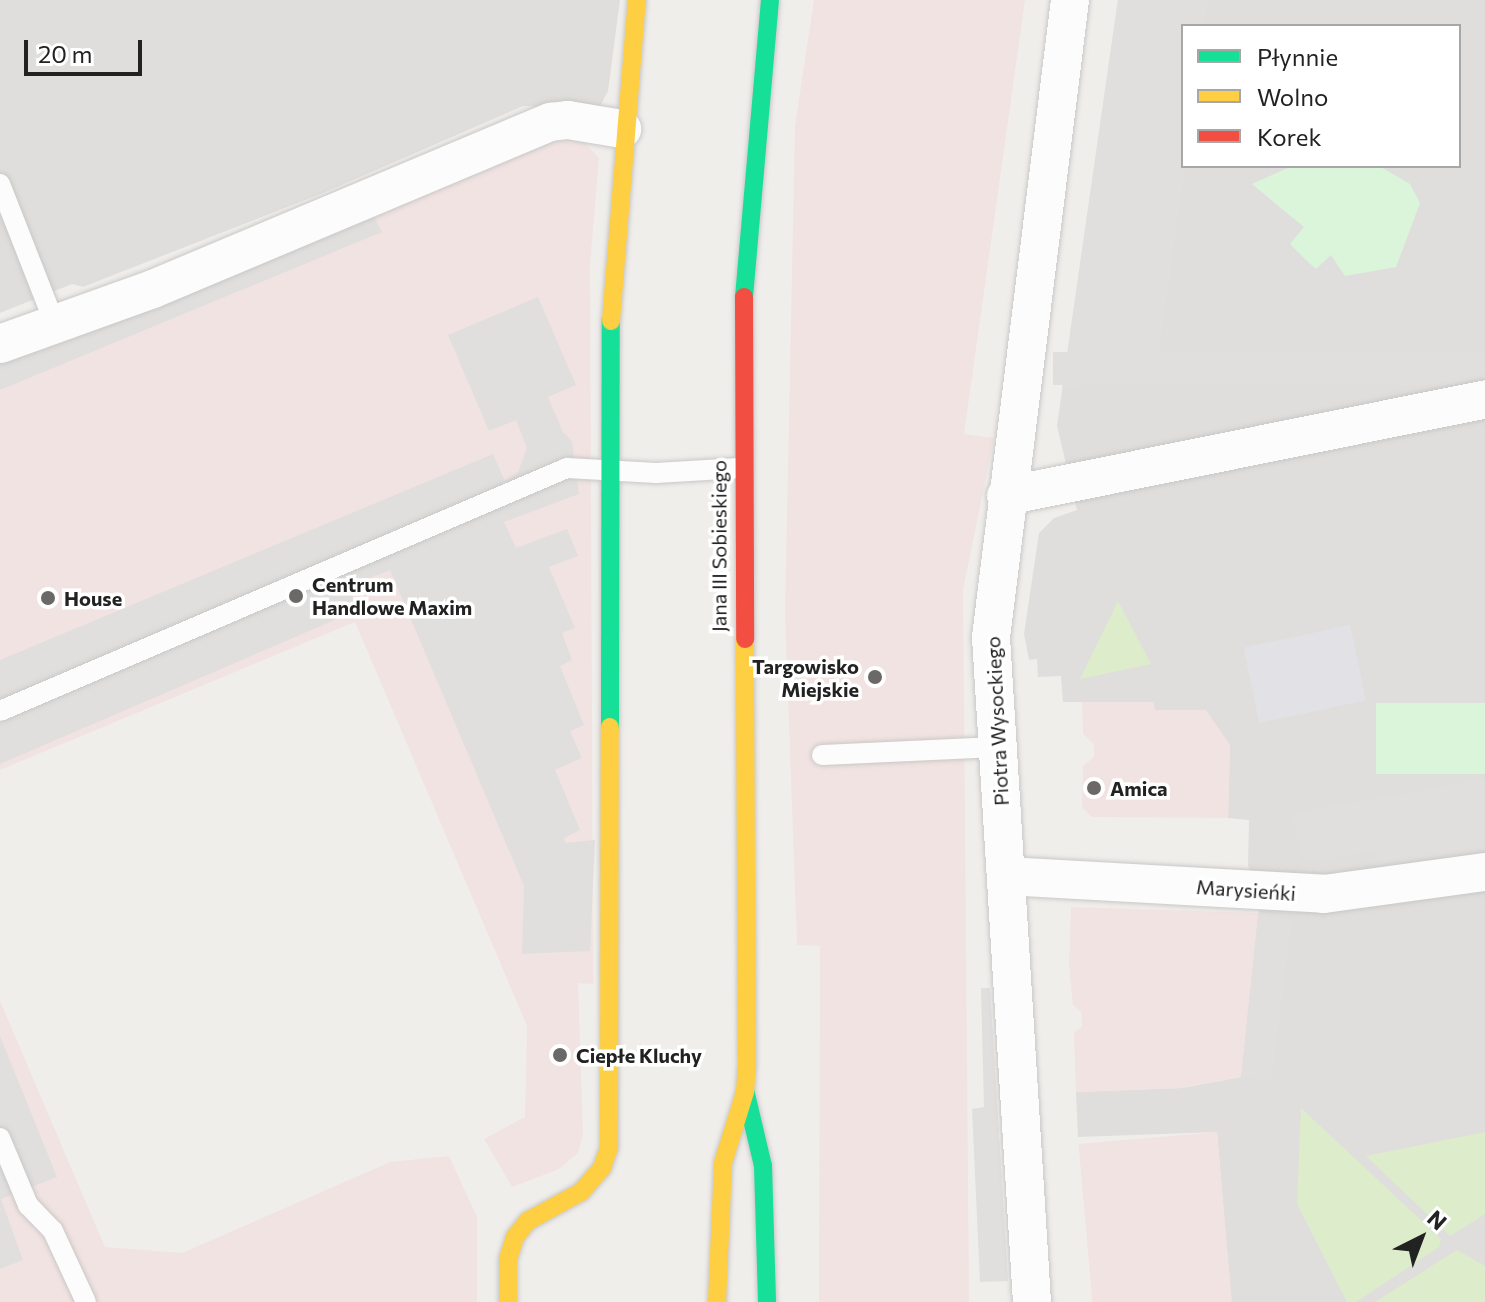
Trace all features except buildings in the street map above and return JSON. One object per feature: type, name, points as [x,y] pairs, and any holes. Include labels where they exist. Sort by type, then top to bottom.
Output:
[{"type":"street","points":[[508,1302],[508,1259],[515,1237],[528,1221],[581,1192],[602,1168],[609,1148],[611,290],[622,129],[637,0]]},
{"type":"street","name":"Jana III Sobieskiego","points":[[767,1302],[763,1166],[745,1092],[740,468],[743,313],[770,0]]},
{"type":"street","name":"Piotra Wysockiego","points":[[1032,1302],[991,637],[1006,496],[1070,0]]},
{"type":"street","points":[[0,344],[153,289],[551,122],[622,129]]},
{"type":"street","points":[[1006,496],[1485,399]]},
{"type":"street","name":"Marysieńki","points":[[1006,876],[1312,894],[1367,892],[1485,872]]},
{"type":"street","name":"Jana III Sobieskiego","points":[[717,1302],[723,1163],[745,1092]]},
{"type":"lane","points":[[0,184],[55,324]]},
{"type":"lane","points":[[0,711],[555,472],[575,467],[610,470],[740,468]]},
{"type":"lane","points":[[822,755],[998,747]]},
{"type":"lane","points":[[0,1138],[28,1205],[53,1231],[86,1302]]},
{"type":"shaded area","points":[[0,0],[620,0],[608,91],[599,108],[523,106],[323,193],[83,287],[72,284],[0,313]]},
{"type":"shaded area","name":"Targowisko Miejskie","points":[[814,0],[1025,0],[964,434],[994,438],[963,590],[969,1302],[819,1302],[820,946],[797,945],[785,613],[795,126]]},
{"type":"shaded area","points":[[1118,0],[1485,0],[1485,1302],[1217,1302],[1231,1301],[1217,1132],[1078,1137],[1076,1092],[1182,1088],[1241,1077],[1260,901],[1248,865],[1249,820],[1228,818],[1230,745],[1155,710],[1153,702],[1063,702],[1061,676],[1038,677],[1037,659],[1029,660],[1024,634],[1039,533],[1054,518],[1077,510],[1057,426]]},
{"type":"shaded area","points":[[1118,0],[1208,0],[1204,24],[1181,24],[1181,168],[1185,168],[1157,364],[1062,389]]},
{"type":"shaded area","name":"Centrum Handlowe Maxim","points":[[561,137],[584,142],[599,158],[590,264],[593,984],[578,983],[583,1135],[578,1153],[559,1169],[512,1187],[484,1139],[525,1117],[527,1026],[355,622],[0,770],[0,359],[374,217]]},
{"type":"shaded area","points":[[374,217],[382,232],[0,390],[0,359]]},
{"type":"shaded area","points":[[538,297],[576,385],[548,397],[563,432],[572,441],[579,494],[504,522],[516,548],[567,529],[578,556],[549,567],[575,628],[562,633],[572,660],[560,666],[584,725],[570,731],[582,758],[555,770],[580,830],[564,838],[565,843],[595,840],[590,951],[522,954],[524,886],[390,570],[348,586],[358,610],[0,764],[0,660],[493,454],[505,481],[518,472],[527,448],[516,420],[489,431],[448,335]]},
{"type":"shaded area","points":[[1053,352],[1485,352],[1485,385],[1053,385]]},
{"type":"shaded area","points":[[1350,625],[1366,700],[1259,723],[1243,648]]},
{"type":"shaded area","points":[[1082,702],[1153,702],[1155,710],[1206,710],[1230,745],[1228,818],[1092,817],[1082,808],[1083,766],[1094,757],[1094,744],[1083,734]]},
{"type":"shaded area","points":[[1485,779],[1485,859],[1382,877],[1378,851],[1303,862],[1292,813]]},
{"type":"shaded area","points":[[1071,907],[1258,913],[1241,1077],[1182,1088],[1076,1092],[1074,1033],[1082,1026],[1081,1012],[1073,1005],[1069,966]]},
{"type":"shaded area","points":[[1258,913],[1292,921],[1271,1080],[1241,1077]]},
{"type":"shaded area","points":[[981,988],[990,988],[1008,1281],[980,1282],[972,1109],[984,1107]]},
{"type":"shaded area","points":[[0,1001],[105,1247],[182,1253],[390,1162],[449,1156],[477,1217],[477,1302],[0,1302]]},
{"type":"shaded area","points":[[0,1036],[57,1177],[1,1199],[23,1260],[0,1269]]},
{"type":"shaded area","points":[[1217,1132],[1232,1301],[1092,1302],[1079,1144]]},
{"type":"green space","points":[[1288,168],[1382,168],[1410,184],[1420,203],[1396,267],[1345,276],[1331,255],[1316,269],[1309,263],[1290,244],[1304,227],[1252,184]]},
{"type":"green space","points":[[1118,601],[1151,664],[1080,679]]},
{"type":"green space","points":[[1376,703],[1485,703],[1485,774],[1376,774]]},
{"type":"green space","points":[[1301,1108],[1441,1239],[1439,1247],[1356,1302],[1347,1302],[1297,1204]]},
{"type":"green space","points":[[1485,1132],[1485,1214],[1450,1236],[1366,1156]]},
{"type":"green space","points":[[1457,1250],[1485,1266],[1485,1302],[1375,1302]]},
{"type":"traffic: fast","points":[[744,297],[770,0]]},
{"type":"traffic: fast","points":[[610,727],[611,321]]},
{"type":"traffic: fast","points":[[746,1094],[763,1166],[767,1302]]},
{"type":"traffic: slow","points":[[611,321],[637,0]]},
{"type":"traffic: slow","points":[[717,1302],[723,1163],[745,1092],[747,1066],[745,639]]},
{"type":"traffic: slow","points":[[508,1302],[508,1259],[515,1237],[528,1221],[581,1192],[602,1168],[609,1148],[610,727]]},
{"type":"traffic: jam","points":[[744,297],[745,639]]},
{"type":"place","name":"Centrum Handlowe Maxim","points":[[296,596]]},
{"type":"place","name":"House","points":[[48,598]]},
{"type":"place","name":"Targowisko Miejskie","points":[[875,677]]},
{"type":"place","name":"Amica","points":[[1094,788]]},
{"type":"place","name":"Ciepłe Kluchy","points":[[560,1055]]}]
